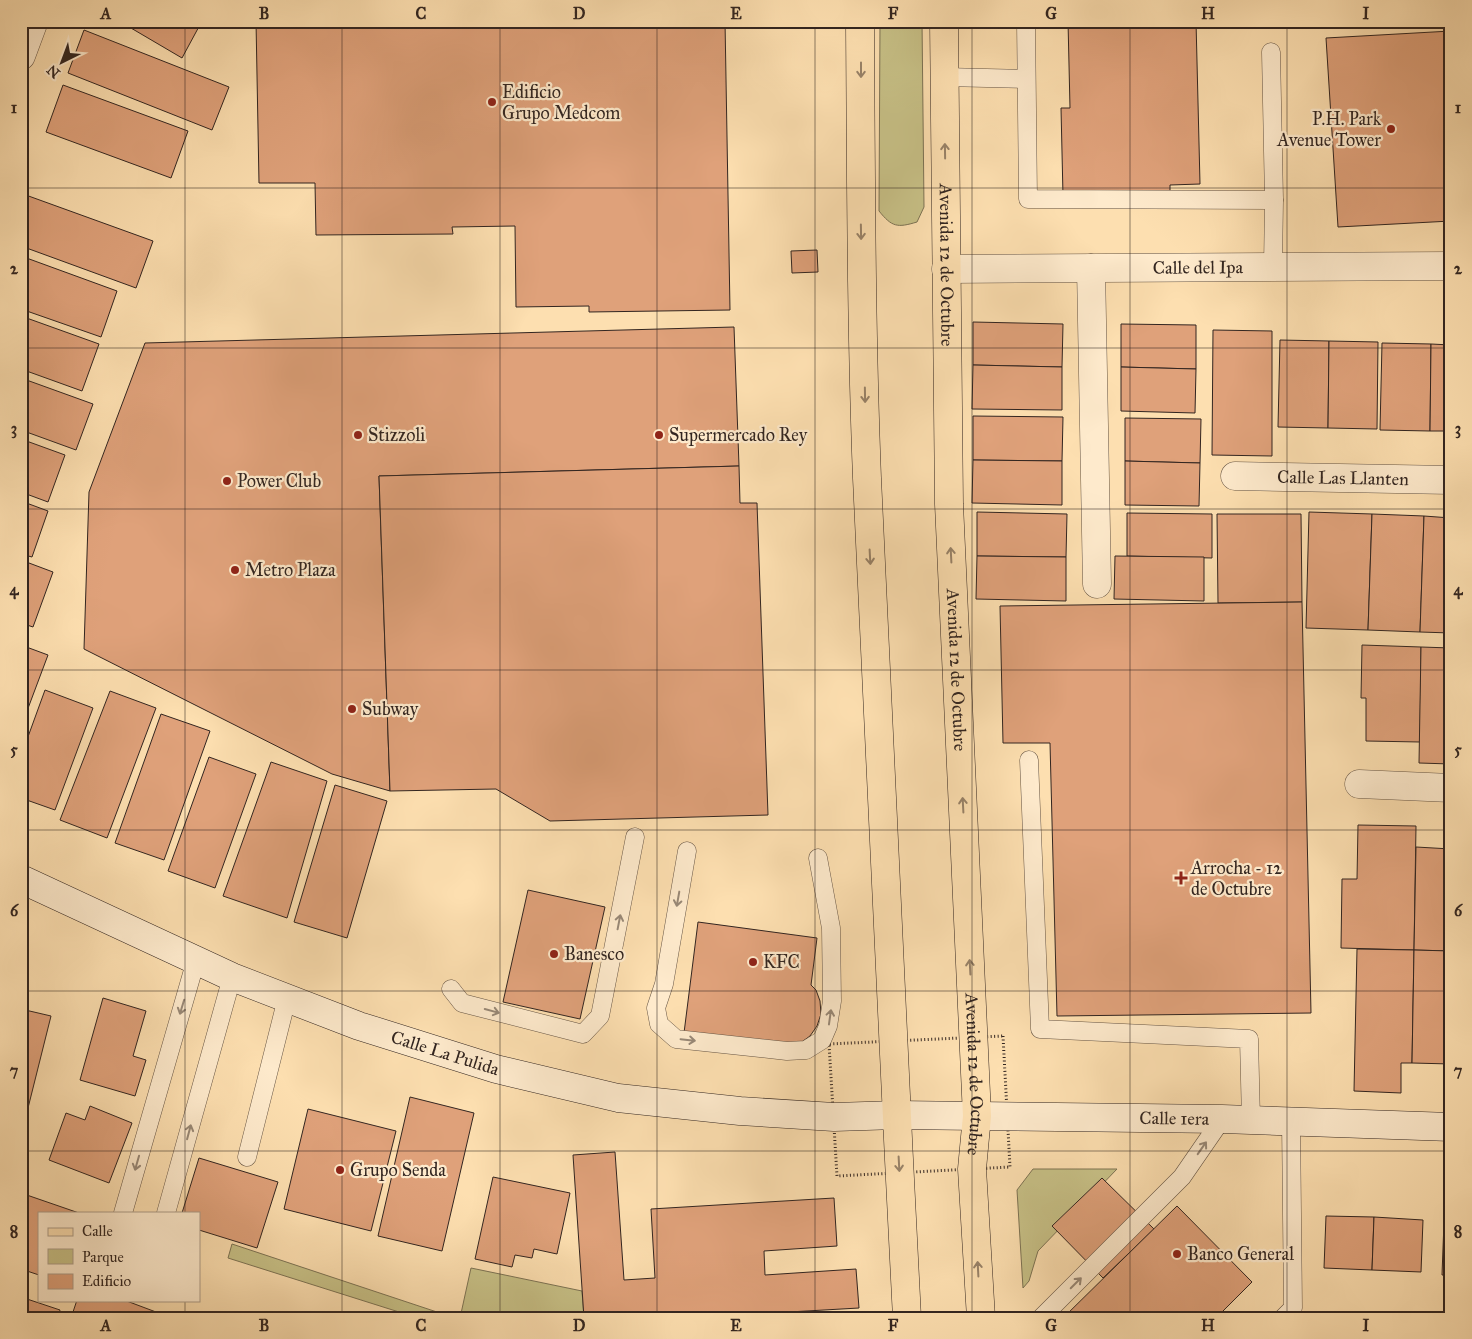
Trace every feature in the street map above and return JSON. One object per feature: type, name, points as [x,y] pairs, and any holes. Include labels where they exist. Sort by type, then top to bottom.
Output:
[{"type":"main road","points":[[21,56],[34,21]]},
{"type":"main road","points":[[860,21],[867,475],[907,1318]]},
{"type":"main road","name":"Avenida 12 de Octubre","points":[[944,21],[949,504],[977,1116],[972,1169],[981,1318]]},
{"type":"main road","name":"Calle del Ipa","points":[[946,269],[1451,266]]},
{"type":"main road","points":[[1091,268],[1097,584]]},
{"type":"main road","name":"Calle Las Llanten","points":[[1235,476],[1451,480]]},
{"type":"main road","points":[[1359,784],[1451,788]]},
{"type":"main road","name":"Calle La Pulida","points":[[21,879],[232,977],[359,1026],[496,1070],[618,1098],[834,1117],[897,1115]]},
{"type":"main road","name":"Calle 1era","points":[[897,1115],[1222,1119],[1451,1127]]},
{"type":"lane","points":[[1026,21],[1028,199],[1274,200]]},
{"type":"lane","points":[[1271,52],[1274,200],[1273,267]]},
{"type":"lane","points":[[944,77],[1026,79]]},
{"type":"lane","points":[[1029,760],[1040,1030],[1249,1039],[1251,1120]]},
{"type":"lane","points":[[451,989],[462,1003],[583,1034],[600,1016],[635,837]]},
{"type":"lane","points":[[686,851],[664,984],[656,1008],[659,1024],[676,1039],[787,1051],[806,1050],[822,1040],[828,1026],[832,1001],[831,928],[818,858]]},
{"type":"lane","points":[[123,1212],[196,960]]},
{"type":"lane","points":[[166,1212],[232,977]]},
{"type":"lane","points":[[248,1157],[287,998]]},
{"type":"lane","points":[[1041,1318],[1182,1177],[1222,1119]]},
{"type":"lane","points":[[1282,1318],[1293,1308],[1291,1121]]},
{"type":"green space","points":[[880,21],[922,21],[924,207],[917,222],[904,225],[891,223],[879,211]]},
{"type":"green space","points":[[1033,1169],[1117,1169],[1038,1251],[1029,1281],[1023,1288],[1017,1190]]},
{"type":"green space","points":[[232,1244],[455,1318],[418,1318],[228,1258]]},
{"type":"green space","points":[[471,1268],[582,1291],[584,1318],[460,1318]]},
{"type":"building","points":[[119,21],[202,21],[182,58]]},
{"type":"building","name":"Edificio Grupo Medcom","points":[[256,21],[725,21],[730,310],[589,312],[589,306],[516,307],[515,226],[452,227],[453,234],[316,235],[315,183],[259,183]]},
{"type":"building","points":[[1068,21],[1196,21],[1200,184],[1170,185],[1170,194],[1063,196],[1061,108],[1070,108]]},
{"type":"building","points":[[84,30],[229,87],[212,130],[68,73]]},
{"type":"building","name":"P.H. Park Avenue Tower","points":[[1451,31],[1451,221],[1338,227],[1326,38]]},
{"type":"building","points":[[63,85],[188,131],[171,178],[46,132]]},
{"type":"building","points":[[23,194],[153,241],[136,288],[21,246],[21,200]]},
{"type":"building","points":[[817,250],[818,272],[792,273],[791,251]]},
{"type":"building","points":[[21,256],[117,291],[101,337],[21,309]]},
{"type":"building","points":[[21,316],[99,344],[82,391],[21,369]]},
{"type":"building","points":[[973,322],[1063,324],[1062,367],[973,365]]},
{"type":"building","points":[[1121,324],[1196,325],[1196,369],[1121,367]]},
{"type":"building","name":"Metro Plaza","points":[[734,327],[739,466],[379,476],[390,791],[332,774],[84,649],[89,492],[145,343]]},
{"type":"building","points":[[1213,330],[1272,331],[1272,456],[1212,455]]},
{"type":"building","points":[[1280,340],[1329,341],[1328,428],[1278,427]]},
{"type":"building","points":[[1329,341],[1378,342],[1377,429],[1328,428]]},
{"type":"building","points":[[1382,343],[1431,344],[1430,431],[1380,430]]},
{"type":"building","points":[[1431,344],[1451,345],[1451,431],[1430,431]]},
{"type":"building","points":[[973,365],[1062,367],[1062,410],[972,409]]},
{"type":"building","points":[[1121,367],[1196,369],[1195,413],[1121,411]]},
{"type":"building","points":[[21,378],[93,404],[76,450],[21,430]]},
{"type":"building","points":[[973,416],[1063,417],[1062,461],[973,460]]},
{"type":"building","points":[[1125,418],[1201,419],[1200,463],[1125,461]]},
{"type":"building","points":[[21,439],[65,455],[48,502],[21,492]]},
{"type":"building","points":[[973,460],[1062,461],[1062,505],[972,503]]},
{"type":"building","points":[[1125,461],[1200,463],[1199,506],[1125,505]]},
{"type":"building","points":[[739,466],[740,503],[757,503],[768,815],[550,821],[496,789],[390,791],[379,476]]},
{"type":"building","points":[[21,501],[48,511],[32,557],[21,554]]},
{"type":"building","points":[[977,512],[1067,514],[1066,557],[977,556]]},
{"type":"building","points":[[1309,512],[1372,514],[1368,630],[1306,628]]},
{"type":"building","points":[[1127,513],[1212,514],[1212,558],[1127,556]]},
{"type":"building","points":[[1217,514],[1301,514],[1302,602],[1218,603]]},
{"type":"building","points":[[1372,514],[1424,516],[1420,632],[1368,630]]},
{"type":"building","points":[[1424,516],[1451,518],[1451,633],[1420,632]]},
{"type":"building","points":[[977,556],[1066,557],[1066,601],[976,599]]},
{"type":"building","points":[[1115,556],[1204,557],[1204,601],[1114,599]]},
{"type":"building","points":[[21,560],[53,572],[33,627],[21,623]]},
{"type":"building","name":"Arrocha - 12 de Octubre","points":[[1302,602],[1311,1013],[1057,1016],[1050,743],[1003,743],[1000,606]]},
{"type":"building","points":[[21,645],[48,655],[21,727]]},
{"type":"building","points":[[1362,645],[1421,647],[1420,742],[1366,741],[1366,698],[1361,698]]},
{"type":"building","points":[[1421,647],[1451,648],[1451,764],[1419,763]]},
{"type":"building","points":[[45,690],[93,708],[55,810],[21,798],[21,756]]},
{"type":"building","points":[[110,691],[156,708],[107,838],[60,820]]},
{"type":"building","points":[[161,714],[210,731],[164,860],[115,843]]},
{"type":"building","points":[[209,757],[256,774],[215,888],[168,871]]},
{"type":"building","points":[[271,762],[327,781],[287,918],[223,896]]},
{"type":"building","points":[[335,785],[387,801],[347,938],[294,922]]},
{"type":"building","points":[[1358,825],[1416,826],[1414,950],[1341,948],[1342,879],[1357,879]]},
{"type":"building","points":[[1416,847],[1451,849],[1451,951],[1414,950]]},
{"type":"building","name":"Banesco","points":[[528,890],[605,907],[580,1019],[503,1002]]},
{"type":"building","name":"KFC","points":[[698,922],[817,938],[811,985],[816,990],[820,1001],[821,1014],[817,1026],[810,1036],[799,1044],[684,1033]]},
{"type":"building","points":[[1357,949],[1414,950],[1412,1063],[1401,1063],[1401,1093],[1354,1091]]},
{"type":"building","points":[[1414,950],[1451,951],[1451,1064],[1412,1063]]},
{"type":"building","points":[[103,998],[146,1011],[133,1056],[146,1060],[135,1096],[80,1080]]},
{"type":"building","points":[[21,1009],[51,1016],[21,1136]]},
{"type":"building","points":[[410,1097],[474,1113],[442,1251],[378,1236]]},
{"type":"building","points":[[90,1106],[132,1123],[109,1183],[49,1160],[66,1113],[85,1120]]},
{"type":"building","name":"Grupo Senda","points":[[308,1109],[396,1131],[371,1231],[284,1209]]},
{"type":"building","points":[[615,1152],[624,1280],[655,1278],[651,1209],[834,1198],[837,1246],[764,1251],[765,1275],[856,1269],[859,1308],[684,1318],[584,1318],[573,1155]]},
{"type":"building","points":[[199,1158],[278,1182],[257,1248],[200,1230],[200,1212],[182,1212]]},
{"type":"building","points":[[493,1177],[570,1193],[557,1254],[534,1249],[532,1258],[515,1255],[512,1267],[475,1259]]},
{"type":"building","points":[[1102,1178],[1154,1229],[1103,1278],[1052,1226]]},
{"type":"building","points":[[21,1193],[76,1212],[38,1212],[38,1275],[21,1269]]},
{"type":"building","name":"Banco General","points":[[1177,1206],[1252,1282],[1216,1318],[1063,1318]]},
{"type":"building","points":[[1326,1216],[1374,1217],[1372,1270],[1324,1268]]},
{"type":"building","points":[[1374,1217],[1423,1220],[1421,1272],[1372,1270]]},
{"type":"building","points":[[1444,1222],[1451,1222],[1451,1275],[1442,1275]]},
{"type":"building","points":[[21,1297],[60,1310],[58,1318],[21,1318]]},
{"type":"building","points":[[76,1302],[129,1302],[172,1318],[71,1318]]},
{"type":"place","name":"Edificio Grupo Medcom","points":[[492,102]]},
{"type":"place","name":"P.H. Park Avenue Tower","points":[[1391,129]]},
{"type":"place","name":"Stizzoli","points":[[358,435]]},
{"type":"place","name":"Supermercado Rey","points":[[659,435]]},
{"type":"place","name":"Power Club","points":[[227,481]]},
{"type":"place","name":"Metro Plaza","points":[[235,570]]},
{"type":"place","name":"Subway","points":[[352,709]]},
{"type":"place","name":"Arrocha - 12 de Octubre","points":[[1181,878]]},
{"type":"place","name":"Banesco","points":[[554,954]]},
{"type":"place","name":"KFC","points":[[753,962]]},
{"type":"place","name":"Grupo Senda","points":[[340,1170]]},
{"type":"place","name":"Banco General","points":[[1177,1254]]}]
